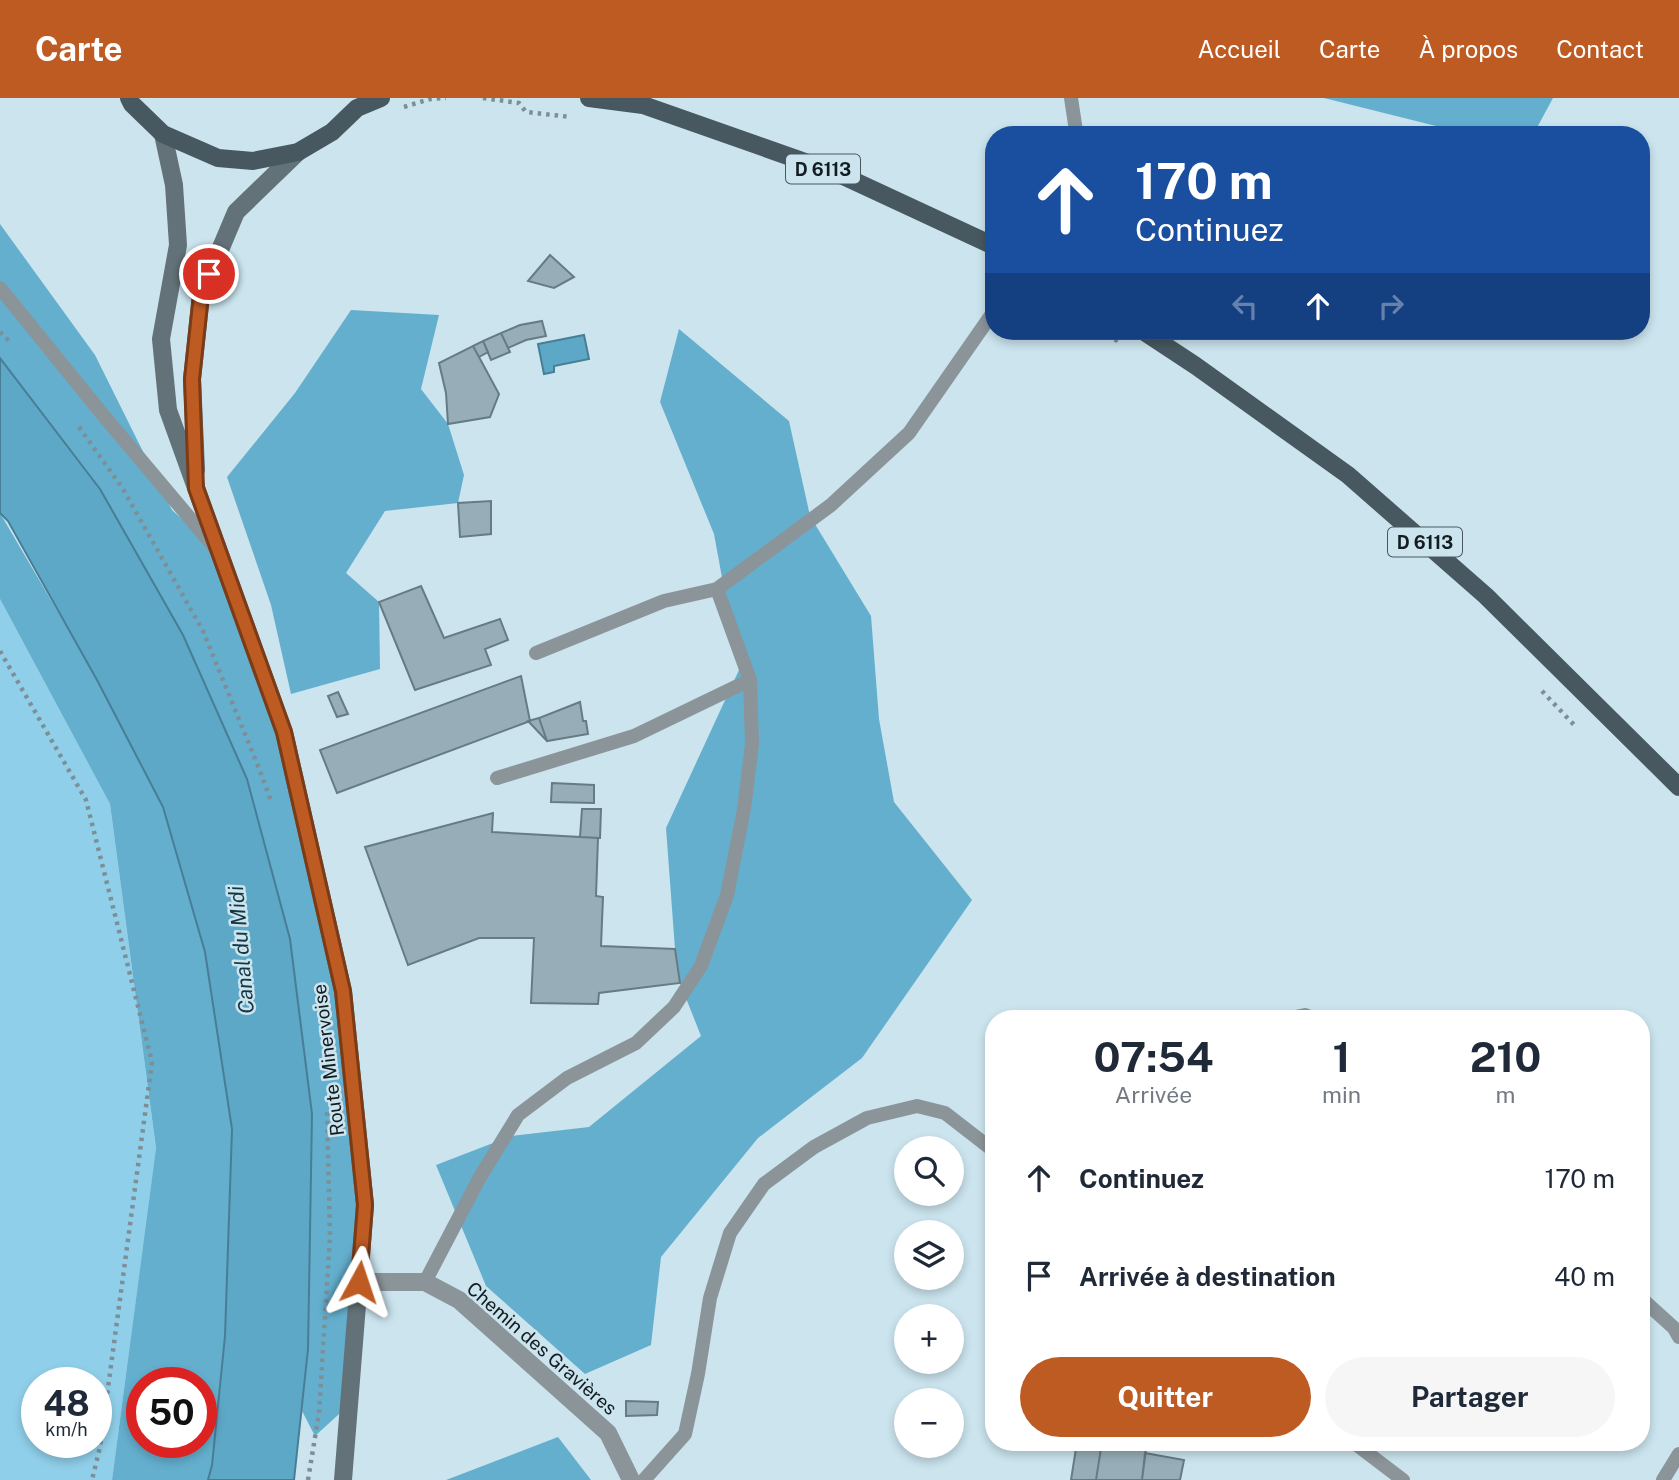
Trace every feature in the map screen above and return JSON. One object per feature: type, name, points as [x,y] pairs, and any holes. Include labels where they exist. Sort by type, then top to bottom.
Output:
[{"type":"main road","points":[[129,98],[163,134],[218,158],[253,161],[298,152]]},
{"type":"main road","points":[[196,488],[192,379],[201,295],[236,212],[298,152],[332,132],[360,103],[381,98]]},
{"type":"main road","name":"D 6113","points":[[589,98],[638,102],[839,174],[985,242]]},
{"type":"main road","name":"Route Minervoise","points":[[163,134],[174,185],[178,245],[161,339],[168,410],[284,732],[343,991],[365,1205],[343,1480]]},
{"type":"main road","name":"D 6113","points":[[1157,340],[1348,475],[1486,596],[1679,787]]},
{"type":"street","name":"Chemin des Gravières","points":[[359,1282],[425,1282],[459,1300],[608,1433],[631,1480]]},
{"type":"lane","points":[[1071,98],[1075,126]]},
{"type":"lane","points":[[0,288],[220,554]]},
{"type":"lane","points":[[536,653],[664,601],[717,589],[831,505],[909,433],[985,324]]},
{"type":"lane","points":[[425,1282],[481,1177],[519,1115],[567,1078],[636,1043],[674,1007],[701,966],[727,895],[744,810],[752,744],[750,680],[717,589]]},
{"type":"lane","points":[[497,778],[634,736],[750,680]]},
{"type":"lane","points":[[644,1480],[685,1434],[710,1298],[730,1233],[764,1184],[814,1147],[867,1118],[917,1106],[946,1113],[985,1144]]},
{"type":"lane","points":[[1650,1306],[1674,1328],[1679,1337]]},
{"type":"lane","points":[[1365,1451],[1403,1480]]},
{"type":"lane","points":[[1663,1480],[1679,1454]]},
{"type":"path","points":[[483,98],[519,103],[526,111],[578,118]]},
{"type":"path","points":[[0,332],[17,349]]},
{"type":"path","points":[[1115,340],[1124,345]]},
{"type":"path","points":[[75,421],[123,489],[203,631],[273,807]]},
{"type":"path","points":[[0,651],[86,800],[152,1062],[100,1447],[92,1480]]},
{"type":"path","points":[[1541,690],[1577,728]]},
{"type":"path","points":[[308,1480],[319,1413],[330,1237],[327,1100]]},
{"type":"shaded area","points":[[1324,98],[1553,98],[1538,126],[1436,126]]},
{"type":"shaded area","points":[[0,224],[95,355],[172,510],[220,554],[284,732],[343,991],[365,1205],[349,1405],[315,1436],[302,1411],[308,1349],[247,779],[183,635],[94,480],[0,358]]},
{"type":"shaded area","points":[[351,310],[439,315],[421,389],[448,424],[464,475],[458,503],[385,511],[346,573],[379,602],[380,669],[291,694],[271,605],[227,477],[295,393]]},
{"type":"shaded area","points":[[679,329],[789,421],[810,516],[871,616],[879,719],[894,802],[972,900],[862,1058],[758,1138],[661,1257],[651,1345],[585,1374],[486,1286],[436,1165],[511,1136],[589,1127],[701,1036],[680,983],[666,828],[739,670],[714,534],[660,402]]},
{"type":"shaded area","points":[[0,513],[93,672],[163,807],[205,952],[232,1129],[225,1336],[217,1415],[217,1367],[127,1367],[156,1148],[110,804],[0,599]]},
{"type":"shaded area","points":[[0,599],[110,804],[156,1149],[112,1480],[0,1480]]},
{"type":"shaded area","points":[[126,1374],[126,1458],[213,1458],[212,1465],[208,1480],[112,1480]]},
{"type":"shaded area","points":[[558,1437],[591,1480],[446,1480]]},
{"type":"water","points":[[584,335],[589,359],[554,366],[554,372],[544,374],[538,344]]},
{"type":"water","name":"Canal du Midi","points":[[0,358],[100,489],[183,635],[247,779],[290,939],[312,1114],[308,1349],[294,1480],[208,1480],[213,1458],[217,1458],[217,1415],[225,1336],[232,1129],[205,952],[163,807],[97,680],[8,521],[0,513]]},
{"type":"building","points":[[550,255],[574,277],[554,288],[528,281]]},
{"type":"building","points":[[542,321],[546,336],[526,340],[508,348],[501,333],[520,325]]},
{"type":"building","points":[[501,333],[510,352],[491,360],[483,341]]},
{"type":"building","points":[[483,341],[488,352],[479,357],[473,346]]},
{"type":"building","points":[[473,346],[499,394],[490,417],[448,424],[446,393],[439,363]]},
{"type":"building","points":[[491,501],[491,534],[460,537],[458,503]]},
{"type":"building","points":[[421,586],[444,638],[500,619],[508,640],[485,649],[491,665],[415,690],[379,602]]},
{"type":"building","points":[[521,676],[530,721],[337,793],[320,750]]},
{"type":"building","points":[[338,692],[348,714],[337,717],[328,696]]},
{"type":"building","points":[[580,702],[588,734],[547,741],[539,718]]},
{"type":"building","points":[[539,718],[547,741],[528,721]]},
{"type":"building","points":[[552,783],[594,785],[594,803],[551,802]]},
{"type":"building","points":[[582,809],[601,809],[600,838],[580,837]]},
{"type":"building","points":[[493,813],[492,832],[598,838],[596,896],[603,897],[601,946],[675,949],[680,983],[599,993],[598,1004],[531,1003],[534,938],[479,938],[408,965],[365,847]]},
{"type":"building","points":[[626,1401],[658,1402],[657,1415],[626,1416]]},
{"type":"building","points":[[1076,1451],[1101,1451],[1096,1480],[1071,1480]]},
{"type":"building","points":[[1101,1451],[1146,1451],[1142,1480],[1096,1480]]},
{"type":"building","points":[[1145,1453],[1184,1460],[1180,1480],[1142,1480]]},
{"type":"route","points":[[209,274],[201,295],[192,379],[196,488],[284,732],[343,991],[365,1205],[359,1282]]}]
